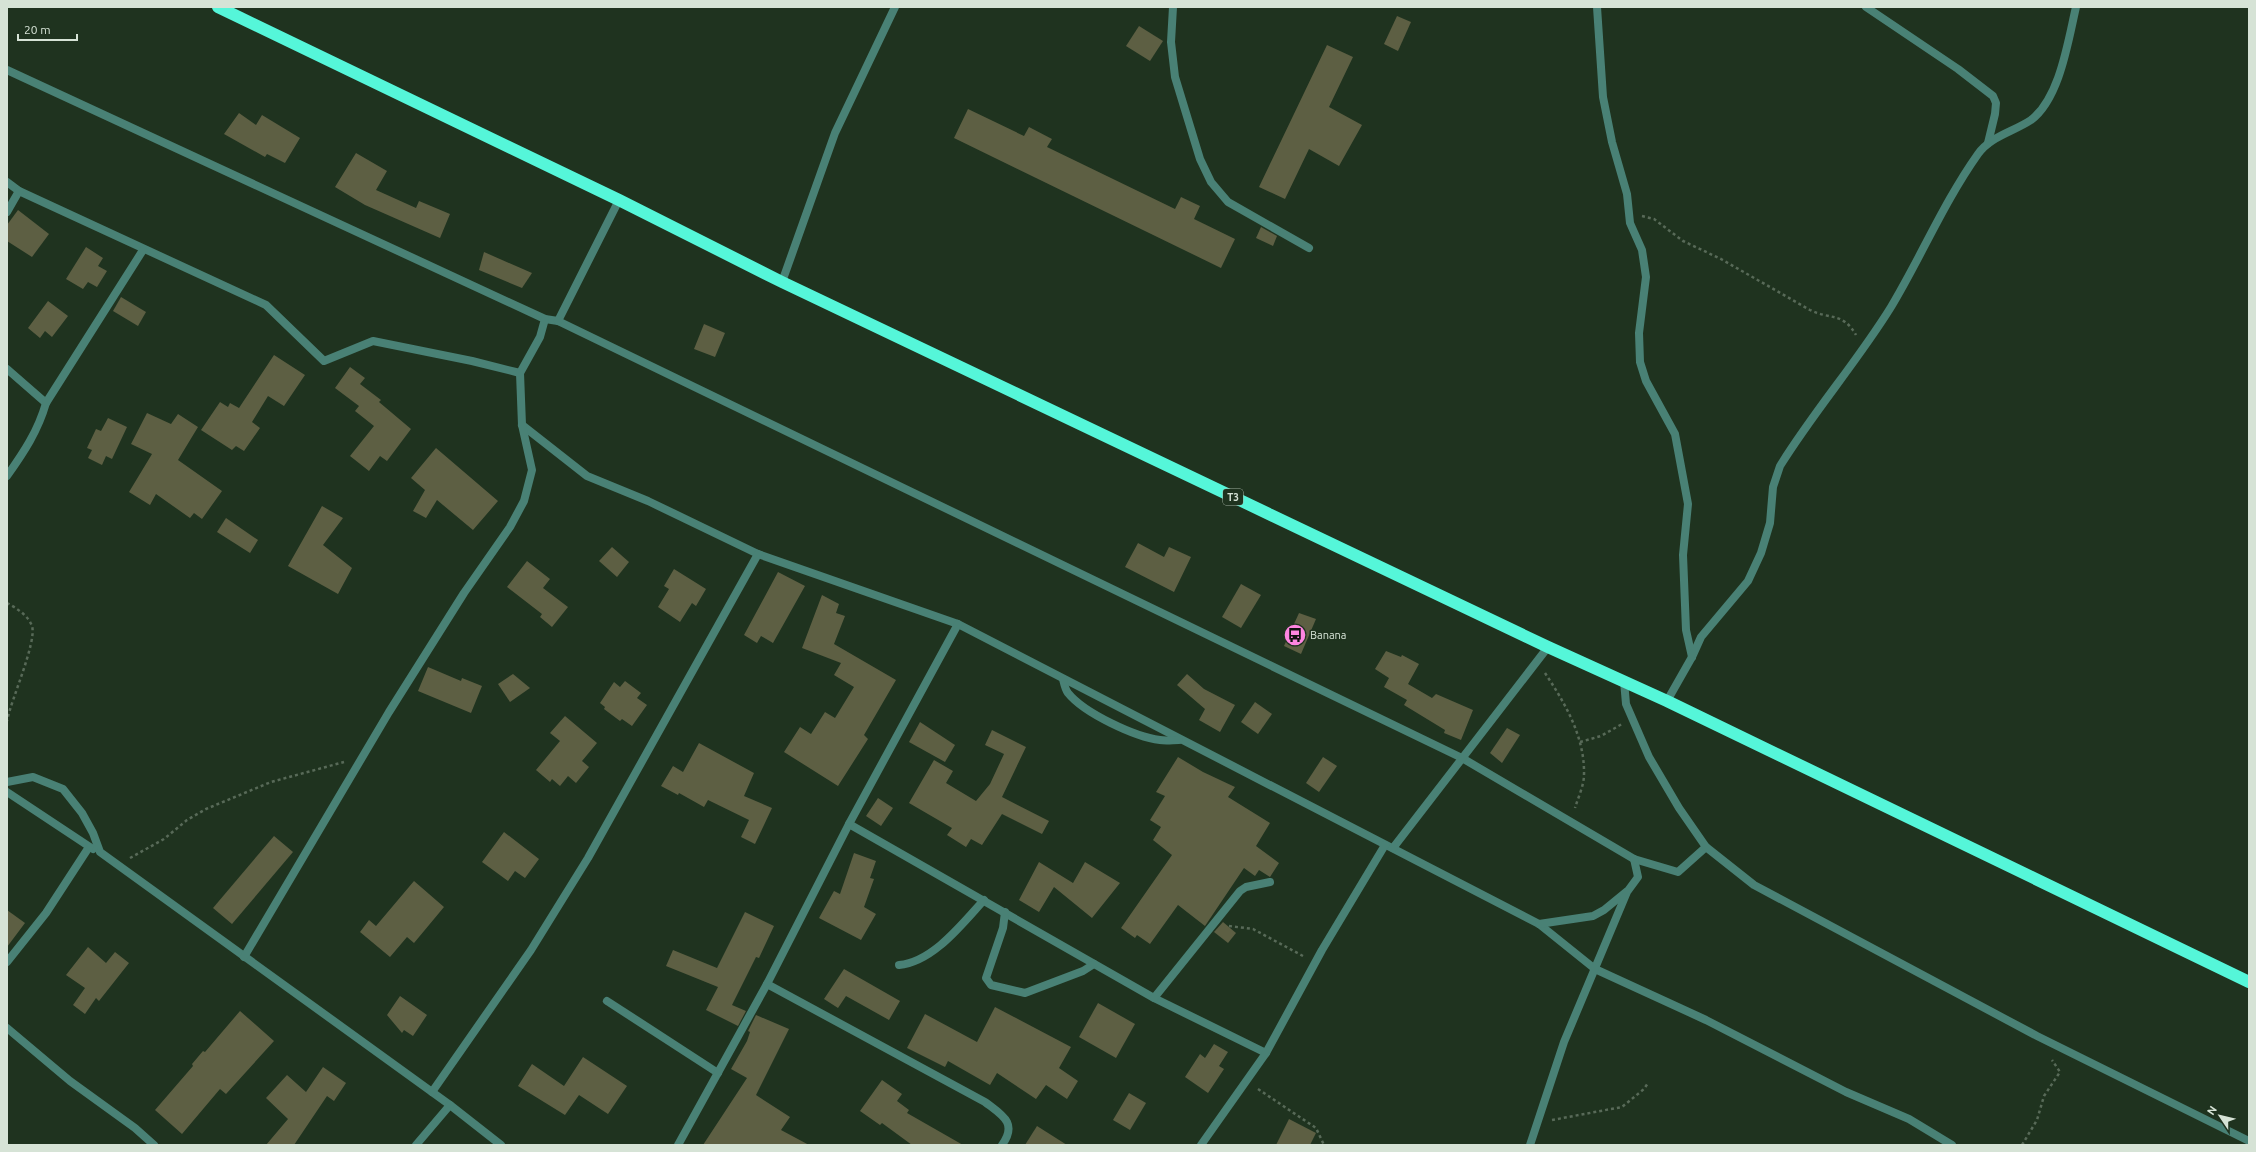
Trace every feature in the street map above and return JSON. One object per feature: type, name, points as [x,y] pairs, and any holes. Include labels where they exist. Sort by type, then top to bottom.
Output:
[{"type":"highway","name":"T3","points":[[218,7],[619,200],[782,282],[1548,648],[1624,680],[2249,982]]},
{"type":"street","points":[[782,282],[835,133],[896,7]]},
{"type":"street","points":[[1173,7],[1170,42],[1176,77],[1200,159],[1211,182],[1228,202],[1309,248]]},
{"type":"street","points":[[1597,7],[1603,97],[1612,142],[1627,194],[1630,223],[1642,250],[1646,277],[1639,333],[1640,362],[1646,381],[1675,434],[1688,504],[1683,555],[1686,630],[1692,657]]},
{"type":"street","points":[[1866,7],[1958,69],[1992,96],[1996,103],[1988,143]]},
{"type":"street","points":[[1667,701],[1692,657],[1701,637],[1748,581],[1761,553],[1770,523],[1773,487],[1780,466],[1891,307],[1970,166],[1988,143],[2008,130],[2030,121],[2046,104],[2054,89],[2076,7]]},
{"type":"street","points":[[7,70],[545,319],[558,321],[1462,758],[1634,859],[1678,872],[1706,847]]},
{"type":"street","points":[[7,182],[19,192],[266,305],[324,362],[373,341],[472,361],[520,373]]},
{"type":"street","points":[[7,212],[19,192]]},
{"type":"street","points":[[558,321],[619,200]]},
{"type":"street","points":[[7,476],[28,447],[41,422],[46,402],[143,250]]},
{"type":"street","points":[[244,957],[360,761],[459,599],[510,527],[524,501],[532,470],[522,425],[520,373],[540,337],[545,319]]},
{"type":"street","points":[[7,369],[46,402]]},
{"type":"street","points":[[522,425],[587,476],[648,501],[758,554],[958,624],[1539,924],[1595,969],[1706,1020],[1846,1092],[1909,1119],[1952,1145]]},
{"type":"street","points":[[432,1092],[531,950],[588,858],[758,554]]},
{"type":"street","points":[[678,1145],[767,984],[849,824],[958,624]]},
{"type":"street","points":[[1393,848],[1548,648]]},
{"type":"street","points":[[1063,678],[1067,692],[1082,705],[1107,720],[1138,734],[1160,740],[1182,740]]},
{"type":"street","points":[[1624,680],[1626,704],[1649,757],[1679,808],[1706,847],[1754,886],[2037,1036],[2249,1141]]},
{"type":"street","points":[[7,782],[33,777],[63,789],[82,813],[93,833],[100,852]]},
{"type":"street","points":[[7,792],[89,847],[100,852],[450,1105],[501,1145]]},
{"type":"street","points":[[849,824],[1154,998],[1266,1053]]},
{"type":"street","points":[[1201,1145],[1266,1053],[1316,962],[1385,845]]},
{"type":"street","points":[[7,962],[46,914],[89,847]]},
{"type":"street","points":[[1530,1145],[1564,1042],[1627,892],[1638,877],[1634,859]]},
{"type":"street","points":[[1154,998],[1240,891],[1246,887],[1270,882]]},
{"type":"street","points":[[1539,924],[1593,916],[1604,910],[1627,892]]},
{"type":"street","points":[[899,965],[909,964],[928,953],[966,920],[984,900]]},
{"type":"street","points":[[1005,912],[1003,928],[986,978],[991,985],[1025,993],[1083,971],[1094,964]]},
{"type":"street","points":[[767,984],[986,1102],[1006,1118],[1008,1135],[1002,1145]]},
{"type":"street","points":[[607,1001],[718,1073]]},
{"type":"street","points":[[7,1028],[70,1081],[135,1128],[154,1145]]},
{"type":"street","points":[[416,1145],[450,1105]]},
{"type":"path","points":[[1629,213],[1654,219],[1684,241],[1721,259],[1753,279],[1818,314],[1840,318],[1851,326],[1862,348]]},
{"type":"path","points":[[7,603],[20,611],[32,625],[32,640],[7,722]]},
{"type":"path","points":[[1537,661],[1563,701],[1580,742],[1584,776],[1571,822]]},
{"type":"path","points":[[118,866],[164,839],[187,820],[206,809],[271,782],[346,761],[360,761]]},
{"type":"path","points":[[1212,925],[1254,930],[1316,962]]},
{"type":"path","points":[[2022,1145],[2037,1120],[2044,1096],[2060,1072],[2037,1036]]},
{"type":"path","points":[[1246,1081],[1281,1103],[1316,1128],[1324,1145]]},
{"type":"path","points":[[1538,1123],[1622,1107],[1644,1089],[1648,1083]]},
{"type":"building","points":[[1397,16],[1411,22],[1398,51],[1384,44]]},
{"type":"building","points":[[1139,26],[1163,41],[1150,61],[1126,46]]},
{"type":"building","points":[[1327,45],[1353,57],[1329,107],[1362,125],[1339,166],[1309,149],[1285,199],[1259,187]]},
{"type":"building","points":[[968,109],[1024,136],[1029,127],[1052,139],[1047,147],[1175,209],[1181,197],[1200,206],[1194,219],[1235,239],[1221,268],[954,138]]},
{"type":"building","points":[[239,113],[256,125],[262,115],[300,138],[285,163],[267,154],[265,157],[224,134]]},
{"type":"building","points":[[356,153],[387,171],[376,190],[416,208],[419,201],[450,214],[440,238],[365,205],[335,187]]},
{"type":"building","points":[[18,210],[49,234],[32,257],[7,241],[7,225]]},
{"type":"building","points":[[1261,227],[1277,236],[1273,246],[1256,238]]},
{"type":"building","points":[[86,247],[103,258],[98,266],[107,271],[97,287],[88,282],[83,289],[66,279]]},
{"type":"building","points":[[484,252],[532,273],[522,288],[479,270]]},
{"type":"building","points":[[121,297],[146,312],[138,326],[113,311]]},
{"type":"building","points":[[48,301],[68,316],[52,337],[45,331],[40,338],[28,328]]},
{"type":"building","points":[[704,324],[725,333],[715,357],[694,349]]},
{"type":"building","points":[[274,355],[305,375],[284,406],[268,396],[252,422],[260,428],[244,451],[236,446],[232,450],[201,430],[220,402],[228,407],[230,403],[239,408]]},
{"type":"building","points":[[350,367],[365,378],[360,384],[381,400],[379,402],[411,429],[387,461],[380,456],[369,471],[350,456],[374,426],[355,411],[359,406],[335,388]]},
{"type":"building","points":[[147,413],[171,424],[178,414],[198,427],[178,460],[222,491],[202,519],[194,513],[190,518],[156,494],[150,505],[129,492],[152,454],[131,444]]},
{"type":"building","points":[[108,418],[127,427],[112,459],[106,456],[102,465],[88,458],[92,450],[87,448],[96,429],[101,431]]},
{"type":"building","points":[[436,448],[498,501],[473,530],[437,500],[426,518],[413,511],[425,490],[411,478]]},
{"type":"building","points":[[322,506],[343,518],[323,545],[352,568],[338,594],[288,566]]},
{"type":"building","points":[[226,518],[258,540],[250,553],[217,532]]},
{"type":"building","points":[[1138,543],[1164,557],[1169,547],[1191,557],[1174,592],[1125,567]]},
{"type":"building","points":[[612,547],[629,562],[617,577],[599,561]]},
{"type":"building","points":[[527,561],[550,579],[543,588],[568,607],[552,627],[540,617],[542,614],[507,587]]},
{"type":"building","points":[[674,569],[706,589],[696,606],[692,603],[680,622],[658,607],[669,589],[664,586]]},
{"type":"building","points":[[778,572],[805,586],[773,643],[761,636],[757,643],[744,635]]},
{"type":"building","points":[[1241,584],[1261,595],[1241,628],[1222,617]]},
{"type":"building","points":[[822,595],[839,604],[836,613],[845,616],[834,644],[896,680],[864,735],[868,739],[838,786],[784,752],[800,727],[811,734],[825,712],[835,718],[854,687],[834,675],[841,663],[802,648]]},
{"type":"building","points":[[1299,613],[1316,619],[1301,654],[1284,646]]},
{"type":"building","points":[[1386,651],[1401,657],[1402,655],[1419,664],[1408,684],[1432,698],[1436,694],[1473,710],[1461,740],[1444,733],[1445,730],[1404,705],[1407,700],[1384,687],[1389,678],[1375,669]]},
{"type":"building","points":[[428,667],[461,681],[462,678],[482,686],[471,713],[418,691]]},
{"type":"building","points":[[513,674],[530,688],[510,702],[498,684]]},
{"type":"building","points":[[1187,674],[1204,689],[1235,705],[1220,732],[1199,720],[1205,709],[1177,685]]},
{"type":"building","points":[[625,681],[641,693],[637,698],[647,705],[632,726],[622,719],[620,721],[604,709],[605,707],[600,703],[614,682],[620,687]]},
{"type":"building","points":[[1255,702],[1272,714],[1258,734],[1241,722]]},
{"type":"building","points":[[565,716],[597,743],[582,761],[589,767],[576,783],[568,776],[560,786],[552,779],[550,782],[536,770],[560,741],[550,733]]},
{"type":"building","points":[[920,722],[955,745],[945,762],[909,742]]},
{"type":"building","points":[[1507,728],[1520,735],[1502,763],[1490,753]]},
{"type":"building","points":[[992,730],[1026,747],[1002,797],[1049,821],[1042,834],[1002,814],[982,845],[971,839],[966,847],[947,835],[952,828],[909,803],[934,760],[953,771],[946,783],[976,801],[990,784],[1004,754],[985,745]]},
{"type":"building","points":[[699,743],[754,773],[744,796],[772,808],[755,844],[741,837],[749,820],[708,800],[704,807],[679,793],[678,795],[661,786],[673,766],[683,772]]},
{"type":"building","points":[[1178,757],[1203,772],[1235,787],[1228,797],[1270,823],[1256,846],[1279,863],[1270,877],[1259,870],[1255,876],[1244,868],[1205,926],[1178,905],[1150,944],[1137,935],[1135,938],[1121,928],[1172,855],[1153,840],[1161,827],[1150,820],[1165,796],[1156,792]]},
{"type":"building","points":[[1323,757],[1337,766],[1319,792],[1306,783]]},
{"type":"building","points":[[878,798],[893,808],[881,826],[866,816]]},
{"type":"building","points":[[504,832],[539,859],[525,878],[515,871],[508,881],[482,862]]},
{"type":"building","points":[[274,836],[293,852],[232,924],[213,908]]},
{"type":"building","points":[[854,853],[876,861],[870,878],[874,879],[864,907],[876,914],[861,940],[819,918],[834,891],[840,894]]},
{"type":"building","points":[[1039,862],[1073,883],[1085,862],[1120,883],[1092,918],[1054,887],[1039,912],[1019,900]]},
{"type":"building","points":[[414,881],[444,907],[414,943],[407,937],[390,957],[360,932],[369,920],[376,926]]},
{"type":"building","points":[[7,910],[25,923],[7,947]]},
{"type":"building","points":[[745,912],[774,926],[759,958],[756,957],[732,1005],[746,1011],[738,1026],[706,1010],[718,987],[666,966],[673,950],[717,968]]},
{"type":"building","points":[[1223,922],[1236,933],[1228,943],[1214,932]]},
{"type":"building","points":[[88,947],[106,963],[115,952],[129,963],[99,1001],[96,998],[85,1014],[73,1005],[85,988],[66,975]]},
{"type":"building","points":[[844,969],[900,1001],[889,1020],[846,996],[838,1008],[824,999]]},
{"type":"building","points":[[400,996],[427,1015],[413,1036],[404,1030],[402,1033],[387,1015]]},
{"type":"building","points":[[1098,1003],[1135,1024],[1116,1058],[1079,1037]]},
{"type":"building","points":[[995,1007],[1071,1047],[1059,1068],[1078,1081],[1067,1099],[1046,1085],[1036,1099],[997,1073],[990,1085],[948,1061],[945,1067],[907,1048],[925,1014],[977,1042]]},
{"type":"building","points":[[240,1011],[274,1041],[226,1094],[220,1089],[182,1134],[155,1110],[193,1066],[192,1064],[203,1051],[205,1052]]},
{"type":"building","points":[[756,1015],[789,1029],[756,1095],[790,1117],[781,1130],[809,1145],[703,1145],[747,1078],[731,1069],[747,1041],[750,1032],[748,1031]]},
{"type":"building","points":[[1214,1044],[1228,1052],[1219,1066],[1224,1069],[1208,1093],[1185,1077],[1200,1054],[1205,1058]]},
{"type":"building","points":[[583,1057],[627,1086],[608,1114],[579,1095],[565,1115],[518,1086],[532,1064],[564,1086]]},
{"type":"building","points":[[323,1067],[346,1083],[334,1101],[327,1096],[294,1145],[266,1145],[288,1119],[266,1098],[287,1075],[306,1092]]},
{"type":"building","points":[[882,1080],[902,1094],[897,1101],[909,1110],[907,1113],[963,1145],[912,1145],[882,1123],[880,1125],[860,1111]]},
{"type":"building","points":[[1129,1093],[1146,1103],[1130,1130],[1113,1120]]},
{"type":"building","points":[[1289,1119],[1316,1133],[1310,1145],[1276,1145]]},
{"type":"building","points":[[1037,1126],[1067,1145],[1025,1145]]},
{"type":"place","name":"Banana","points":[[1295,635]]}]
